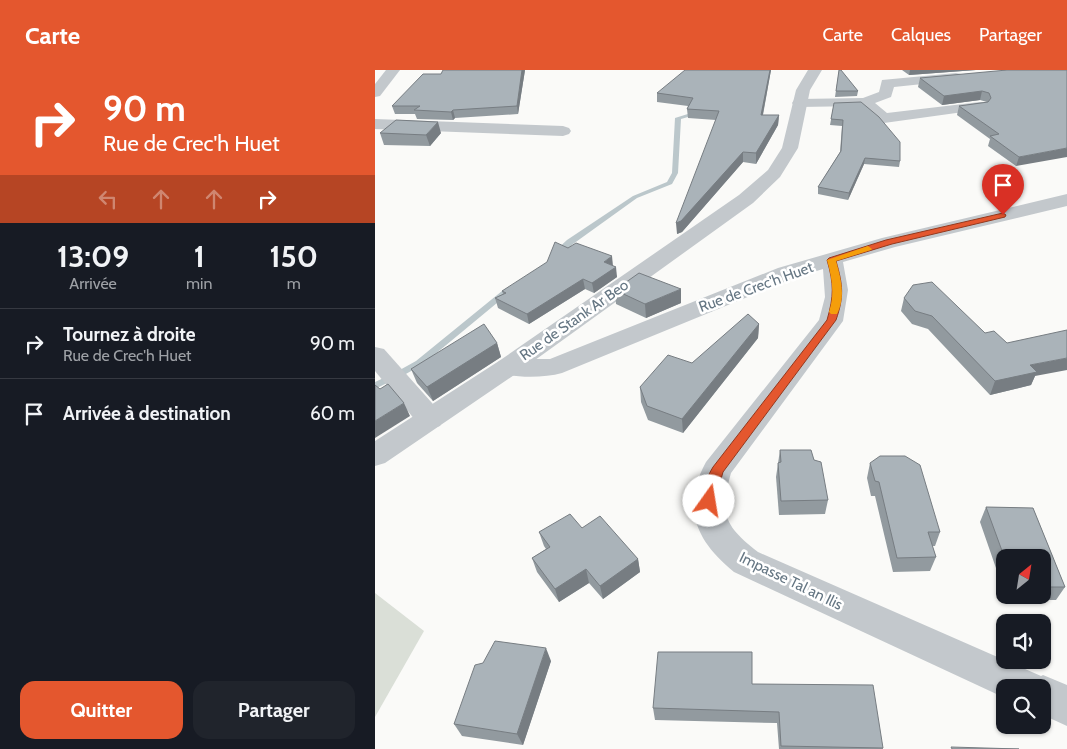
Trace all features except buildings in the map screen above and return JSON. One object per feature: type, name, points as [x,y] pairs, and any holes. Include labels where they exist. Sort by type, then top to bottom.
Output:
[{"type":"street","points":[[375,93],[393,70]]},
{"type":"street","name":"Rue de Stank Ar Beo","points":[[375,456],[508,367],[746,199],[774,173],[790,148],[803,90],[815,70]]},
{"type":"street","points":[[799,103],[865,102],[886,94],[887,83],[971,76]]},
{"type":"street","points":[[865,102],[884,118],[980,106]]},
{"type":"street","points":[[375,124],[563,131]]},
{"type":"street","name":"Rue de Crec'h Huet","points":[[508,367],[553,367],[787,273],[889,242],[1067,200]]},
{"type":"street","name":"Impasse Tal an Ilis","points":[[832,260],[838,282],[837,302],[831,320],[717,470],[710,489],[709,512],[714,528],[726,548],[746,562],[1006,679]]},
{"type":"street","points":[[375,355],[430,419]]},
{"type":"street","points":[[1051,699],[1067,706]]},
{"type":"shaded area","points":[[375,593],[424,631],[375,717]]},
{"type":"waterway","points":[[556,255],[570,242],[635,197],[670,183],[675,173],[678,118],[693,114],[699,109]]},
{"type":"waterway","points":[[401,373],[419,363],[505,293]]},
{"type":"waterway","points":[[375,386],[388,379]]},
{"type":"slow traffic","points":[[834,312],[837,302],[838,282],[832,260],[868,249]]},
{"type":"route","points":[[709,501],[710,489],[717,470],[831,320],[837,302],[838,282],[832,260],[889,242],[1003,215]]}]
